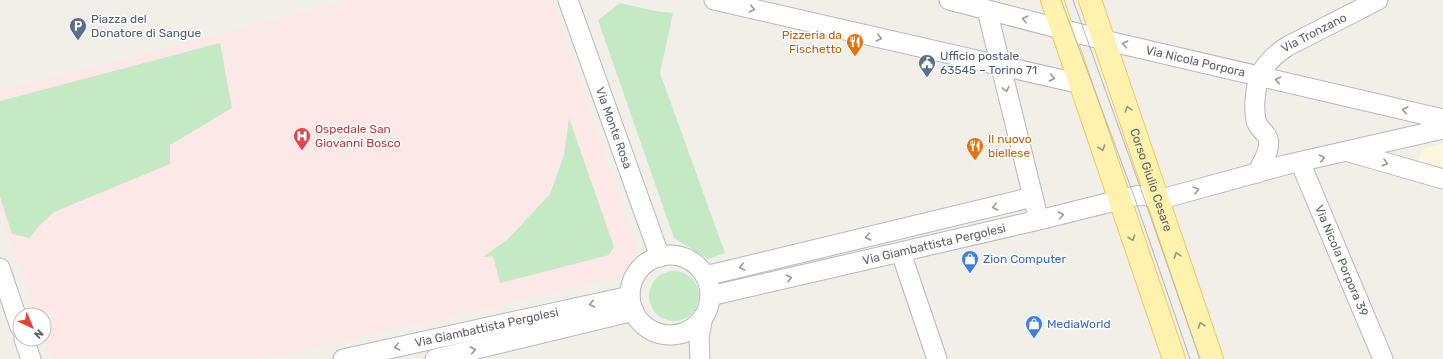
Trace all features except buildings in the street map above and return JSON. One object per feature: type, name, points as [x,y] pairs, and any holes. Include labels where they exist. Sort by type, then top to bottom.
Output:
[{"type":"main road","points":[[1052,0],[1174,359]]},
{"type":"main road","name":"Corso Giulio Cesare","points":[[1090,0],[1212,359]]},
{"type":"street","name":"Via Monte Rosa","points":[[568,0],[660,257]]},
{"type":"street","points":[[714,0],[1080,84]]},
{"type":"street","name":"Via Nicola Porpora","points":[[949,0],[1104,40],[1443,119]]},
{"type":"street","name":"Via Tronzano","points":[[1259,76],[1271,59],[1282,50],[1375,1]]},
{"type":"street","points":[[987,10],[1039,220]]},
{"type":"street","points":[[1258,173],[1267,152],[1269,141],[1267,135],[1257,125],[1255,119],[1255,106],[1259,76]]},
{"type":"street","points":[[1158,200],[1300,162],[1443,129]]},
{"type":"street","points":[[1347,152],[1443,179]]},
{"type":"street","name":"Via Nicola Porpora 39","points":[[1300,162],[1382,359]]},
{"type":"street","name":"Via Giambattista Pergolesi","points":[[710,296],[1145,195],[1158,200]]},
{"type":"street","name":"Via Giambattista Pergolesi","points":[[705,276],[1033,198]]},
{"type":"street","points":[[901,252],[937,359]]},
{"type":"street","points":[[670,256],[686,259],[697,266],[705,276],[710,296],[709,305],[703,317],[697,324],[685,332],[667,335],[653,331],[639,320],[632,304],[632,284],[640,270],[652,260],[670,256]]},
{"type":"street","points":[[0,268],[13,307]]},
{"type":"street","name":"Via Giambattista Pergolesi","points":[[343,359],[632,304]]},
{"type":"street","name":"Via Giambattista Pergolesi","points":[[435,359],[632,304]]},
{"type":"street","points":[[700,359],[699,337],[703,317]]},
{"type":"street","points":[[27,347],[31,359]]},
{"type":"shaded area","name":"Ospedale San Giovanni Bosco","points":[[350,0],[552,0],[638,252],[624,276],[266,359],[52,359],[48,347],[52,347],[52,307],[34,307],[0,212],[0,91]]},
{"type":"shaded area","points":[[1443,144],[1443,169],[1423,164],[1419,161],[1421,152],[1425,148]]},
{"type":"green space","points":[[620,3],[655,11],[673,13],[660,73],[725,253],[708,259],[674,238],[598,20]]},
{"type":"green space","points":[[220,43],[232,108],[170,145],[170,164],[54,212],[37,228],[30,238],[12,234],[0,197],[0,101]]},
{"type":"green space","points":[[569,118],[614,247],[609,255],[500,283],[493,256],[483,257],[507,240],[550,194],[564,155]]},
{"type":"green space","points":[[669,271],[679,271],[692,278],[699,291],[699,301],[692,314],[679,321],[669,321],[660,317],[653,310],[649,301],[649,291],[653,282],[660,275]]},
{"type":"tram line","points":[[1061,0],[1134,196],[1190,359]]},
{"type":"tram line","points":[[1073,0],[1200,359]]},
{"type":"place","name":"Piazza del Donatore di Sangue","points":[[78,41]]},
{"type":"place","name":"Pizzeria da Fischetto","points":[[855,57]]},
{"type":"place","name":"Ufficio postale 63545 – Torino 71","points":[[927,78]]},
{"type":"place","name":"Ospedale San Giovanni Bosco","points":[[302,151]]},
{"type":"place","name":"Il nuovo biellese","points":[[975,161]]},
{"type":"place","name":"Zion Computer","points":[[970,274]]},
{"type":"place","name":"MediaWorld","points":[[1034,339]]}]
